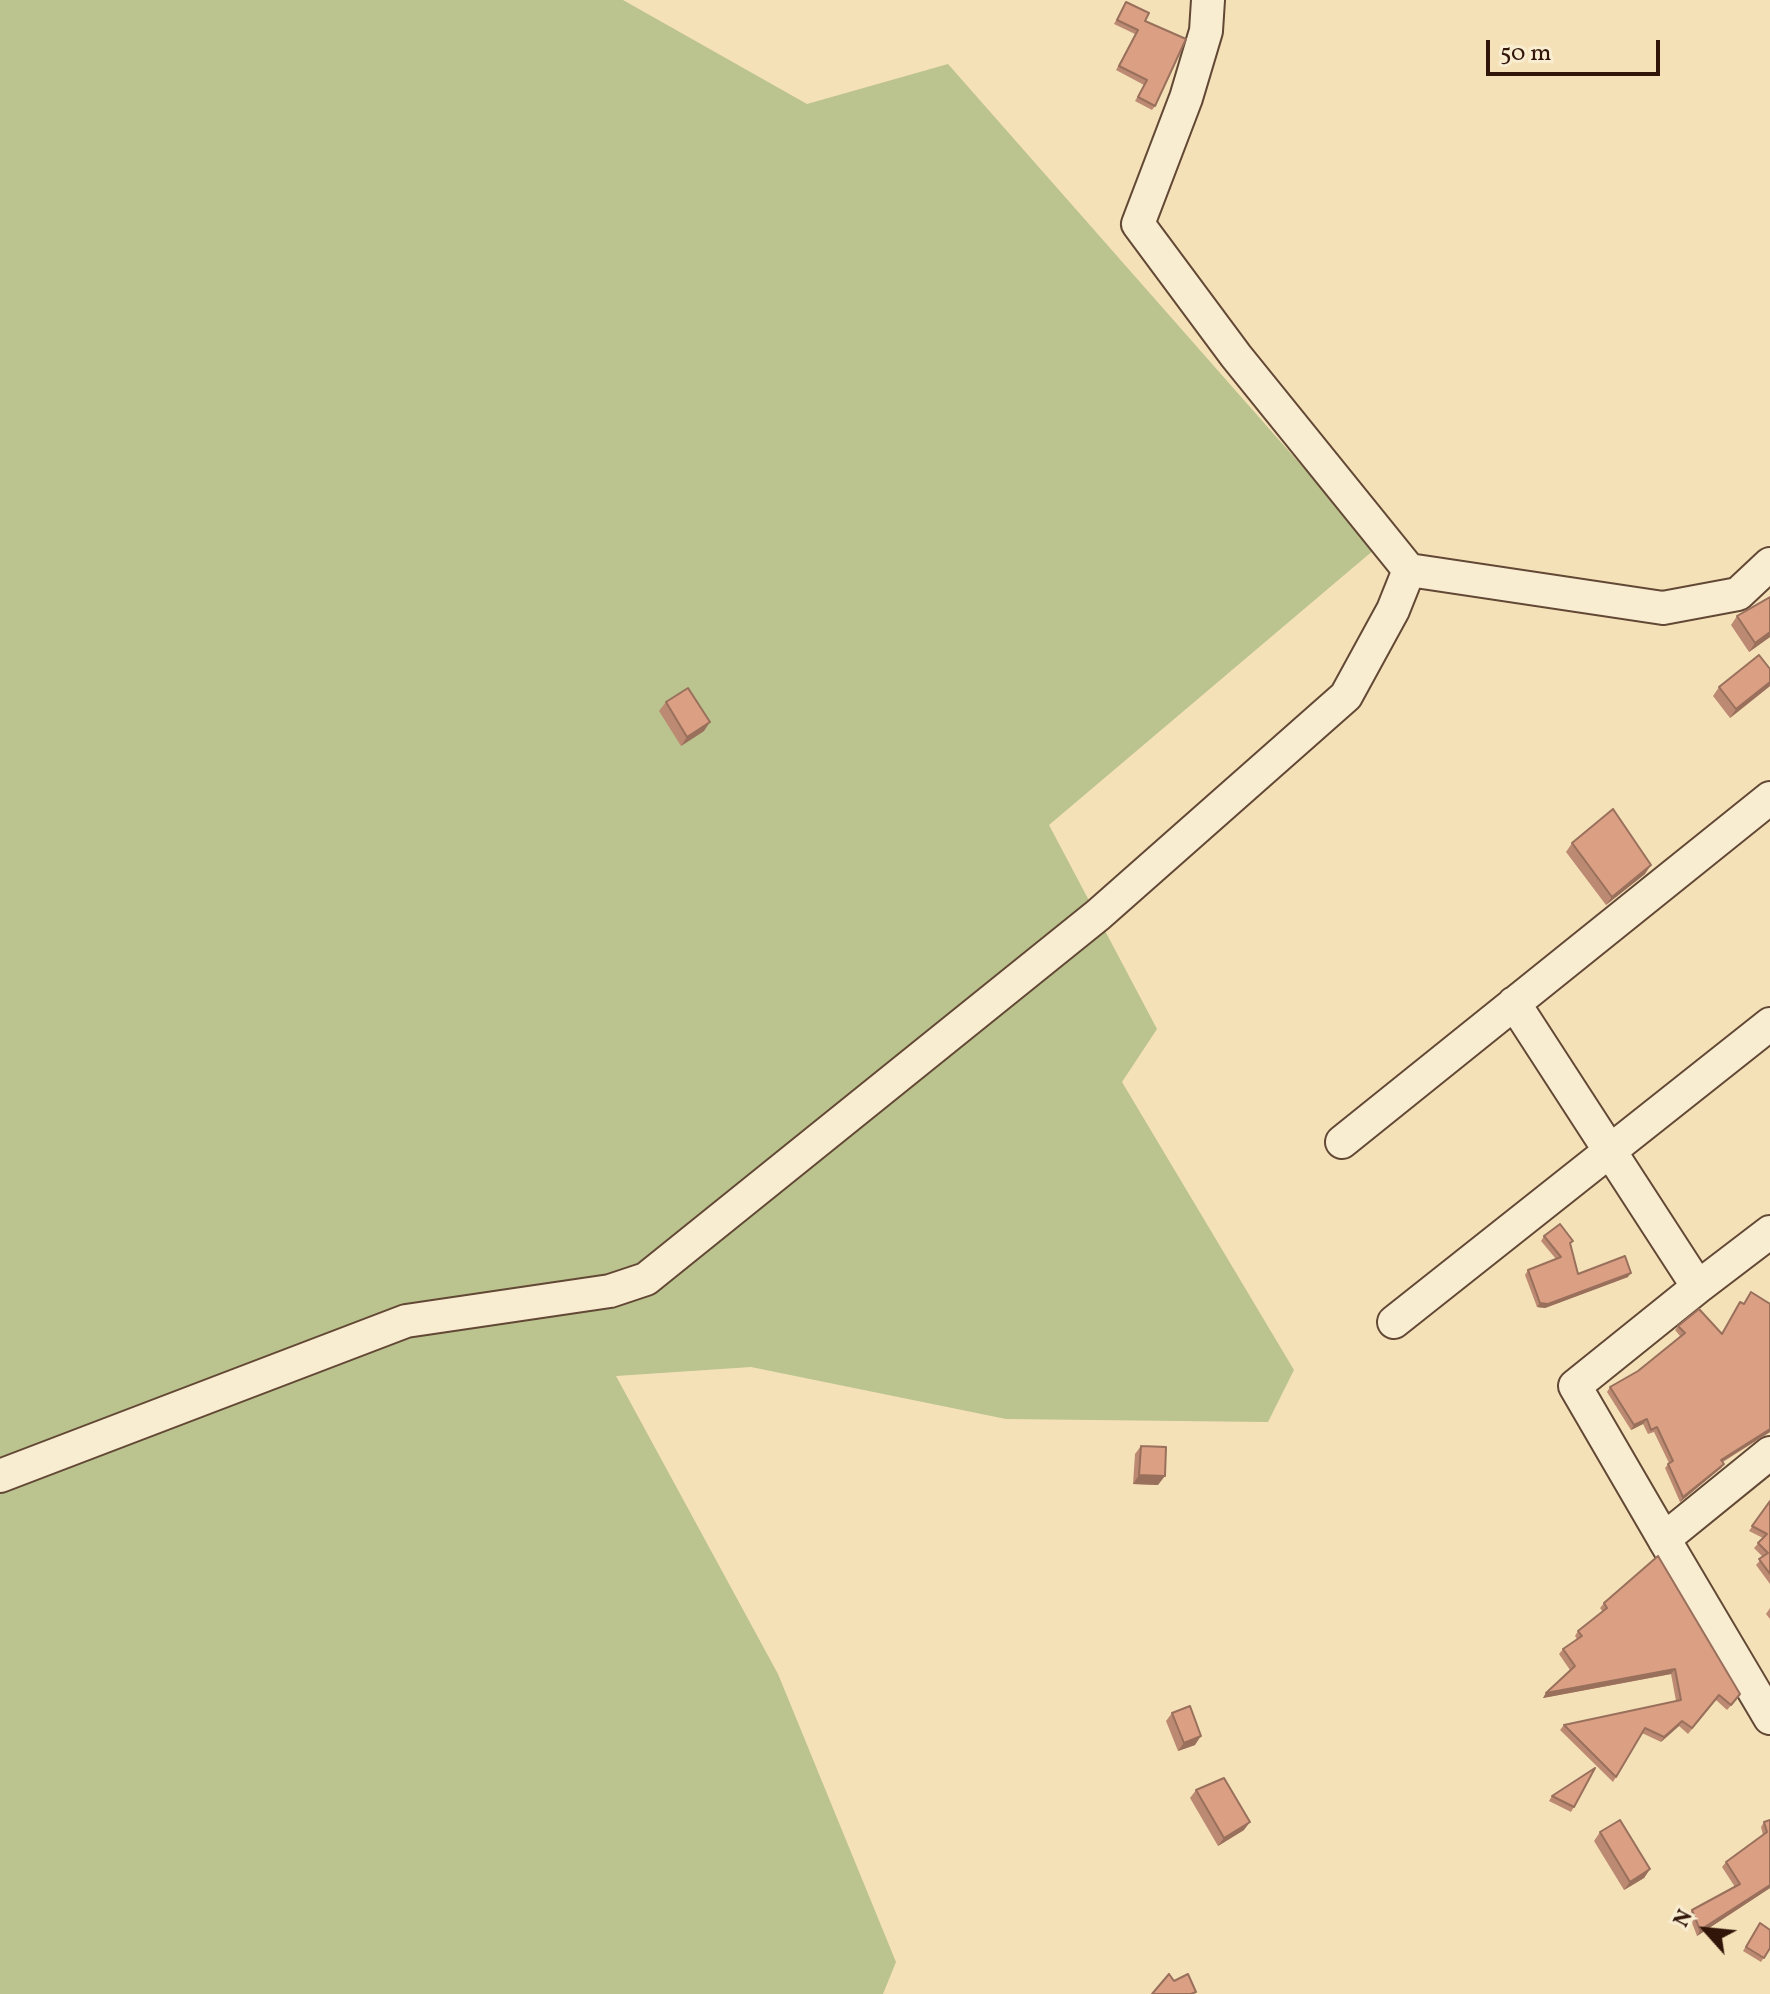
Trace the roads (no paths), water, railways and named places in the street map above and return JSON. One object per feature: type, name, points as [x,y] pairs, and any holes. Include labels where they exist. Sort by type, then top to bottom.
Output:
[{"type":"street","points":[[1208,0],[1206,31],[1186,98],[1138,224],[1236,356],[1409,570],[1663,608],[1738,594],[1770,564]]},
{"type":"street","points":[[0,1476],[406,1321],[610,1291],[646,1279],[1098,915],[1346,696],[1393,610],[1409,570]]},
{"type":"street","points":[[1342,1142],[1770,798]]},
{"type":"street","points":[[1514,1003],[1698,1287]]},
{"type":"street","points":[[1394,1322],[1770,1024]]},
{"type":"street","points":[[1766,1704],[1664,1539],[1575,1386],[1770,1232]]},
{"type":"street","points":[[1664,1539],[1770,1453]]}]
